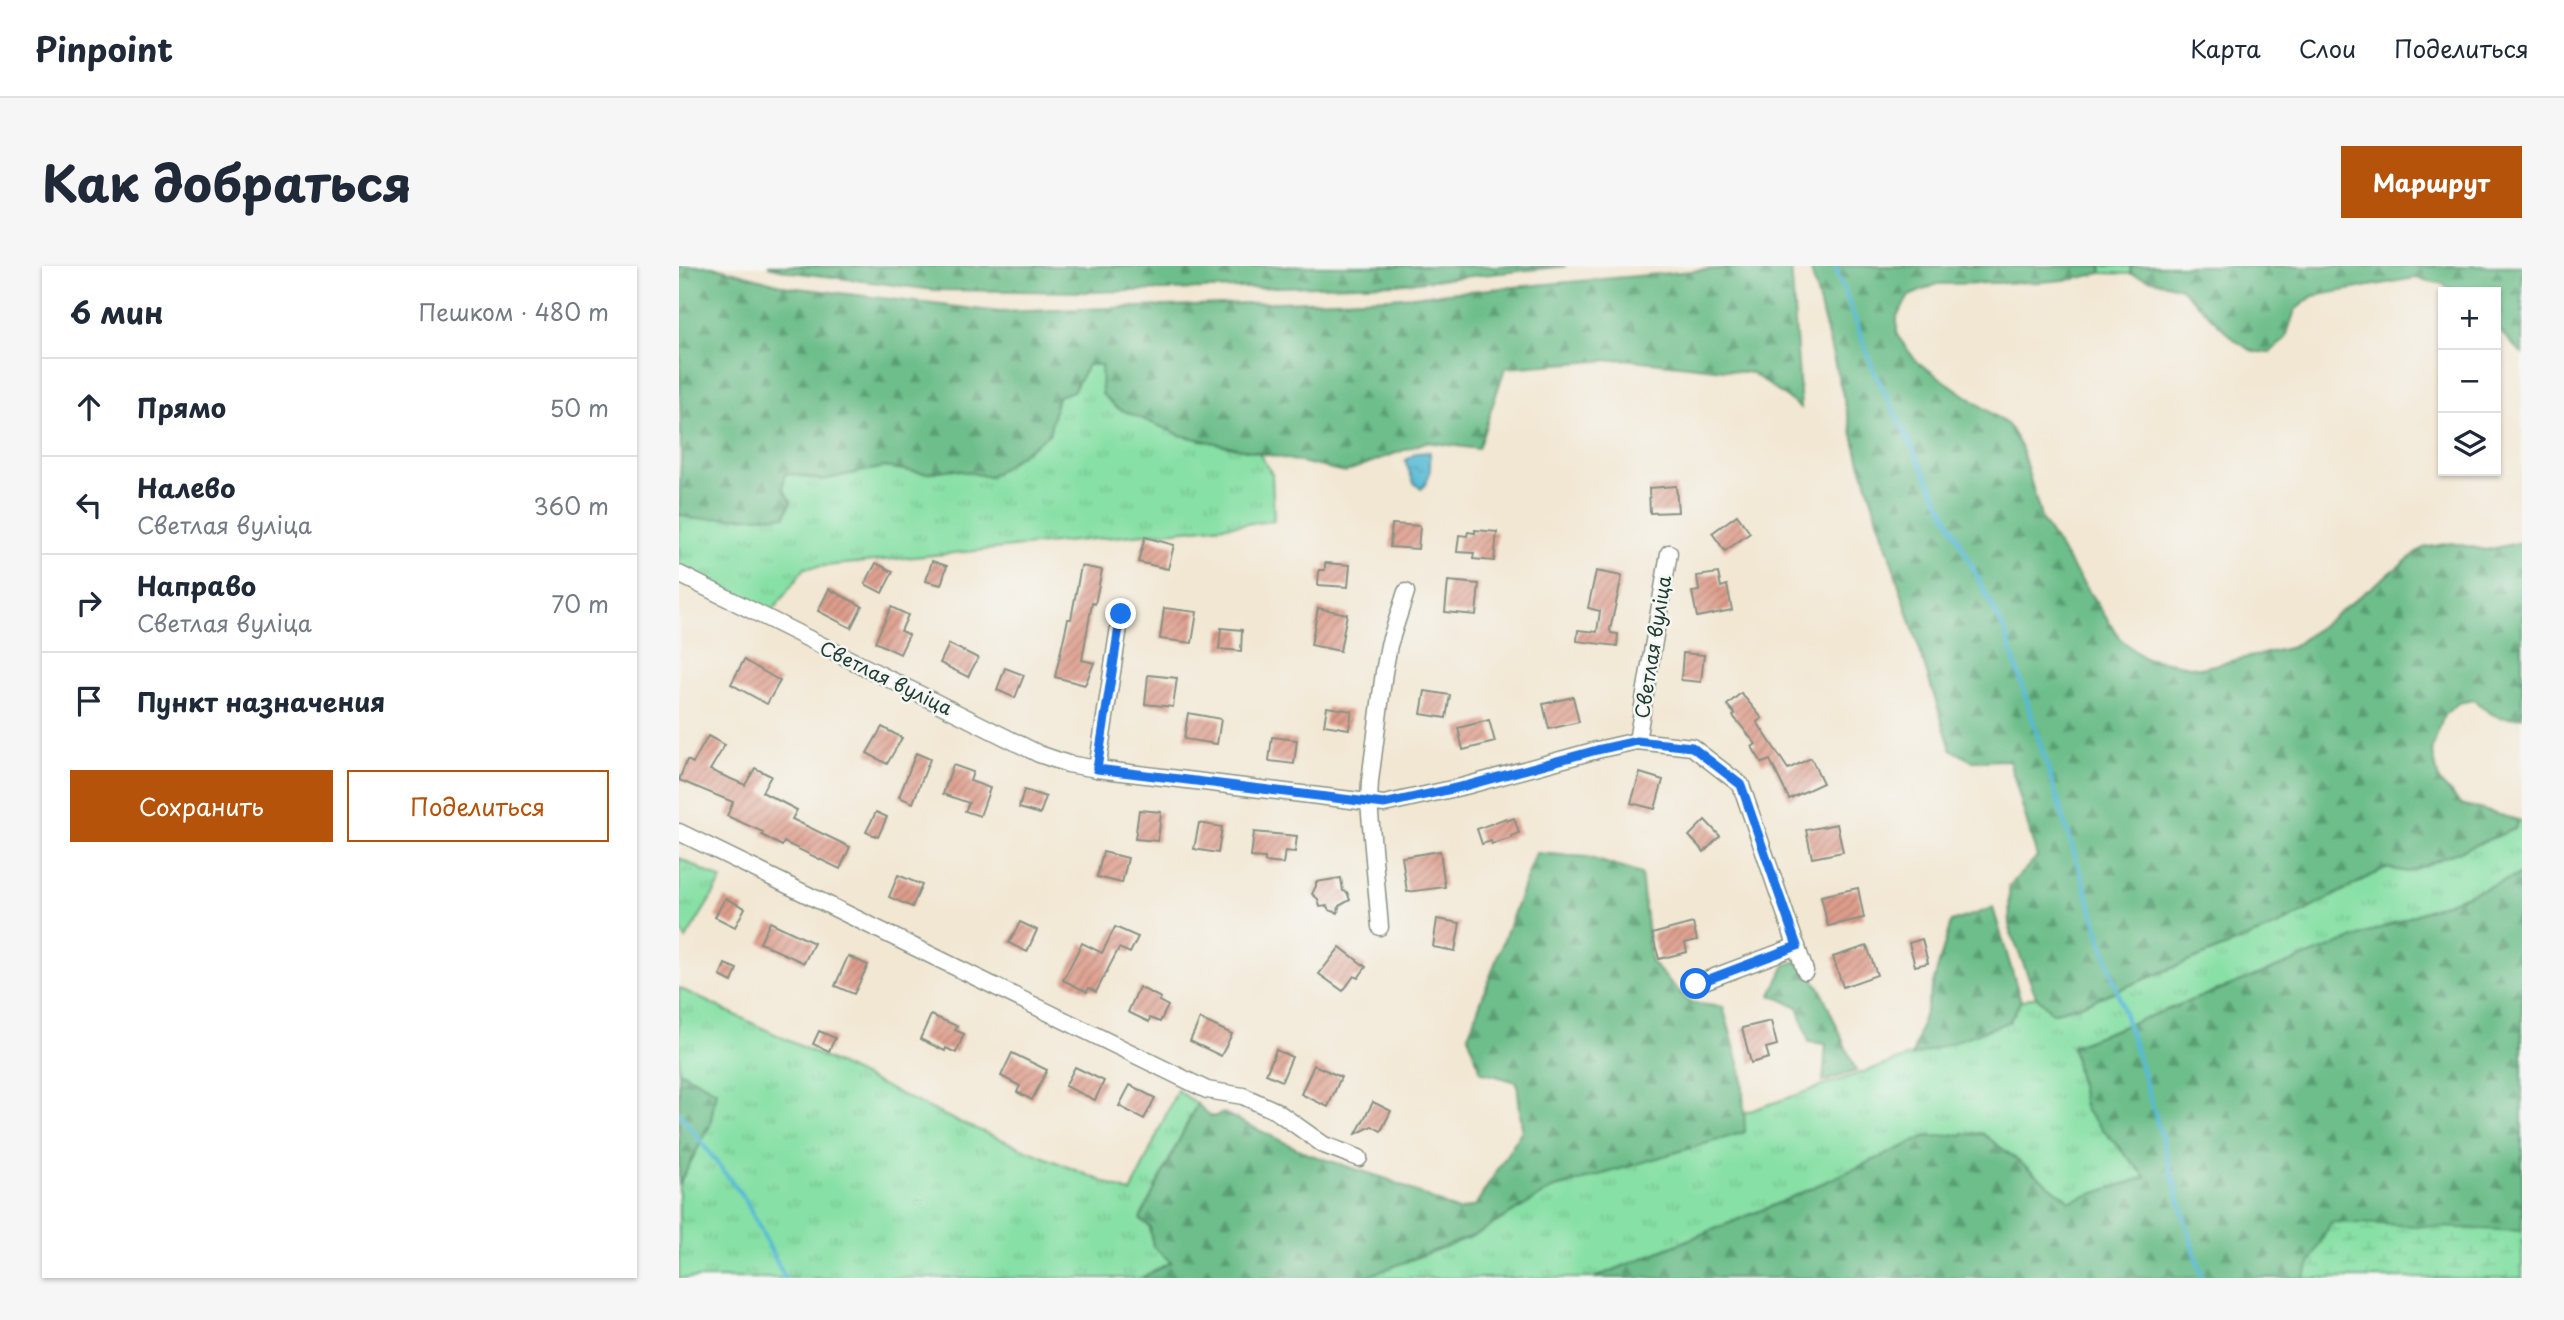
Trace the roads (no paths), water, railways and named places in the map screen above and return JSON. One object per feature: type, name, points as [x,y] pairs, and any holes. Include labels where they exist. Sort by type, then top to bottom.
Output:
[{"type":"street","name":"Светлая вуліца","points":[[1637,741],[1669,553]]},
{"type":"street","name":"Светлая вуліца","points":[[679,574],[1039,754],[1068,764],[1097,769],[1369,803],[1399,802],[1637,741],[1692,747],[1741,785],[1805,971]]},
{"type":"street","points":[[1380,927],[1369,803],[1384,671],[1389,645],[1406,592]]},
{"type":"street","points":[[1097,769],[1121,614]]},
{"type":"street","points":[[679,832],[1207,1090],[1243,1096],[1276,1111],[1324,1145],[1359,1157]]},
{"type":"street","points":[[1696,984],[1797,946]]},
{"type":"water","points":[[1430,452],[1429,477],[1421,489],[1414,483],[1405,461],[1416,453]]},
{"type":"waterway","points":[[1835,266],[1875,373],[2006,634],[2145,1080],[2202,1278]]},
{"type":"waterway","points":[[679,1113],[745,1199],[785,1278]]}]
